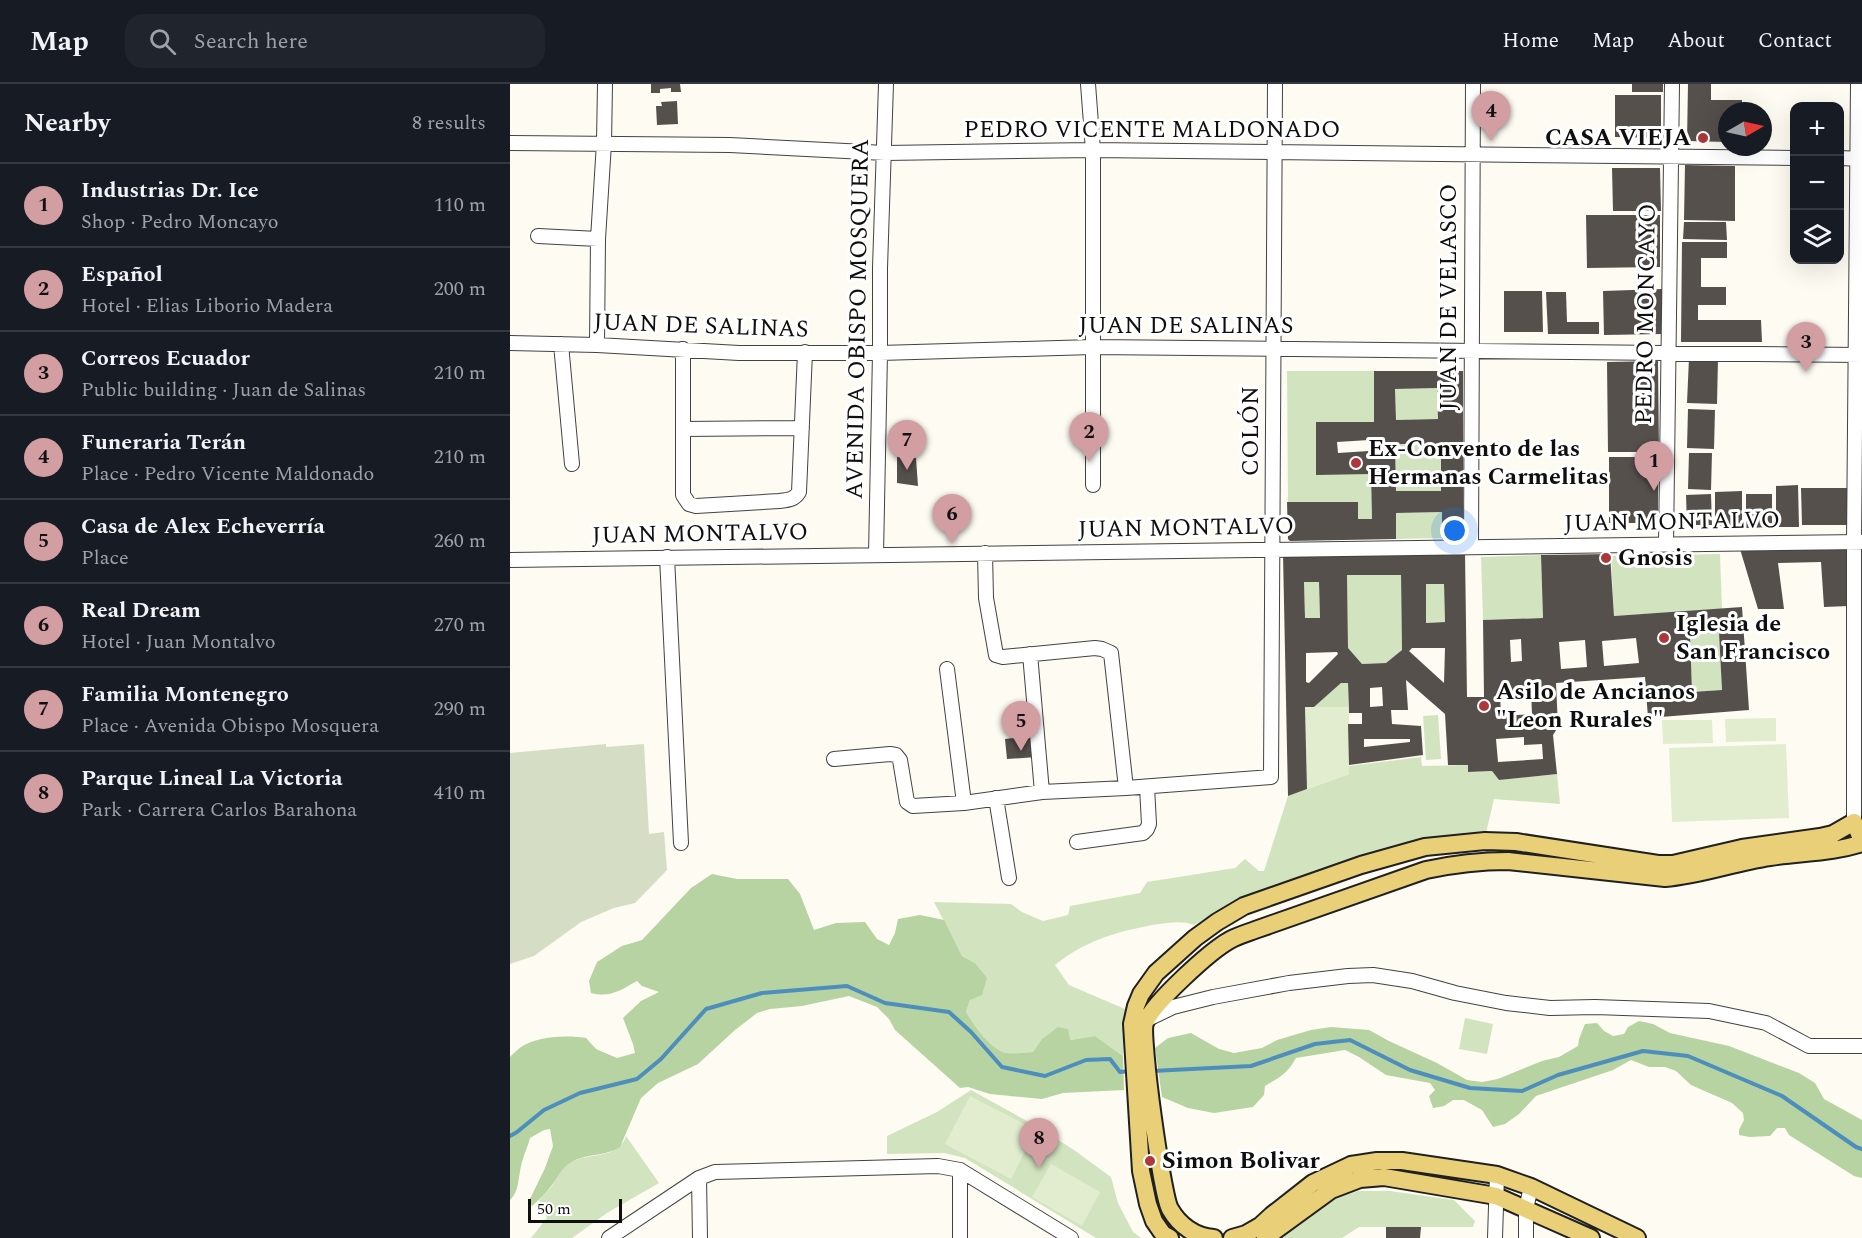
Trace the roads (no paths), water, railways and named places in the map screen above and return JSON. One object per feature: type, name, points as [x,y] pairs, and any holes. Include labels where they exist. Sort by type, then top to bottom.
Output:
[{"type":"main road","points":[[1140,1024],[1165,1005],[1207,957],[1229,940],[1426,870],[1454,864],[1508,861],[1665,878],[1769,857],[1838,850],[1862,842],[1854,822],[1833,834],[1742,848],[1673,864],[1658,864],[1516,842],[1447,844],[1425,847],[1361,865],[1244,906],[1195,938],[1156,973],[1141,994],[1136,1006],[1140,1024],[1141,1171],[1154,1221],[1163,1234],[1170,1238]]},
{"type":"main road","points":[[1142,1090],[1170,1209],[1186,1228],[1204,1238],[1214,1238]]},
{"type":"main road","points":[[1232,1238],[1246,1234],[1260,1226],[1313,1183],[1351,1165],[1377,1161],[1402,1161],[1497,1175],[1531,1187],[1637,1238]]},
{"type":"main road","points":[[1265,1238],[1331,1190],[1360,1179],[1384,1177],[1496,1196],[1591,1238]]},
{"type":"street","points":[[597,345],[598,239],[605,84]]},
{"type":"street","name":"AVENIDA OBISPO MOSQUERA","points":[[876,555],[880,268],[886,84]]},
{"type":"street","points":[[1088,84],[1093,150],[1093,485]]},
{"type":"street","name":"COLÓN","points":[[1147,787],[1272,777],[1275,84]]},
{"type":"street","name":"JUAN DE VELASCO","points":[[1471,547],[1473,84]]},
{"type":"street","name":"PEDRO MONCAYO","points":[[1666,545],[1672,84]]},
{"type":"street","points":[[1854,822],[1858,542],[1860,159],[1858,84]]},
{"type":"street","name":"PEDRO VICENTE MALDONADO","points":[[510,143],[730,145],[885,153],[1093,150],[1790,158]]},
{"type":"street","points":[[1844,158],[1860,159]]},
{"type":"street","points":[[538,236],[598,239]]},
{"type":"street","name":"JUAN DE SALINAS","points":[[510,344],[597,345],[739,353],[880,353],[1093,347],[1859,355]]},
{"type":"street","points":[[561,344],[572,464]]},
{"type":"street","points":[[683,349],[683,495],[689,504],[696,506],[790,500],[796,497],[799,492],[805,352]]},
{"type":"street","points":[[683,429],[802,428]]},
{"type":"street","name":"JUAN MONTALVO","points":[[510,561],[1858,542]]},
{"type":"street","points":[[985,553],[986,598],[996,655],[1003,657],[1095,648],[1111,653],[1126,788]]},
{"type":"street","points":[[667,557],[681,843]]},
{"type":"street","points":[[1030,654],[1042,792]]},
{"type":"street","points":[[947,669],[964,803]]},
{"type":"street","points":[[834,759],[896,755],[900,760],[907,802],[913,806],[964,803],[1042,792],[1147,787],[1149,824],[1143,833],[1077,842]]},
{"type":"street","points":[[996,798],[1009,878]]},
{"type":"street","points":[[1165,1005],[1289,983],[1373,975],[1412,981],[1455,993],[1506,1003],[1550,1008],[1595,1007],[1709,1011],[1766,1023],[1809,1046],[1862,1046]]},
{"type":"street","points":[[609,1238],[699,1178],[715,1172],[938,1166],[960,1170],[1071,1238]]},
{"type":"street","points":[[960,1170],[960,1238]]},
{"type":"street","points":[[1495,1238],[1497,1175]]},
{"type":"street","points":[[699,1178],[700,1238]]},
{"type":"street","points":[[1526,1238],[1526,1209],[1531,1187]]},
{"type":"waterway","points":[[510,1136],[544,1110],[580,1093],[637,1079],[661,1059],[706,1009],[762,993],[847,986],[885,1003],[949,1012],[971,1032],[1002,1067],[1045,1076],[1086,1060],[1110,1059],[1120,1072],[1130,1071]]},
{"type":"waterway","points":[[1152,1071],[1251,1066],[1315,1044],[1350,1040],[1410,1070],[1470,1088],[1522,1091],[1558,1075],[1643,1051],[1688,1056],[1782,1096],[1862,1149]]},
{"type":"place","name":"CASA VIEJA","points":[[1703,138]]},
{"type":"place","name":"Funeraria Terán","points":[[1491,141]]},
{"type":"place","name":"Correos Ecuador","points":[[1806,372]]},
{"type":"place","name":"Español","points":[[1089,462]]},
{"type":"place","name":"Ex-Convento de las Hermanas Carmelitas","points":[[1356,463]]},
{"type":"place","name":"Familia Montenegro","points":[[907,470]]},
{"type":"place","name":"Industrias Dr. Ice","points":[[1654,491]]},
{"type":"place","name":"Real Dream","points":[[952,544]]},
{"type":"place","name":"Gnosis","points":[[1606,558]]},
{"type":"place","name":"Iglesia de San Francisco","points":[[1664,638]]},
{"type":"place","name":"Asilo de Ancianos \"Leon Rurales\"","points":[[1484,706]]},
{"type":"place","name":"Casa de Alex Echeverría","points":[[1021,751]]},
{"type":"place","name":"Simon Bolivar","points":[[1150,1161]]},
{"type":"place","name":"Parque Lineal La Victoria","points":[[1039,1168]]}]
